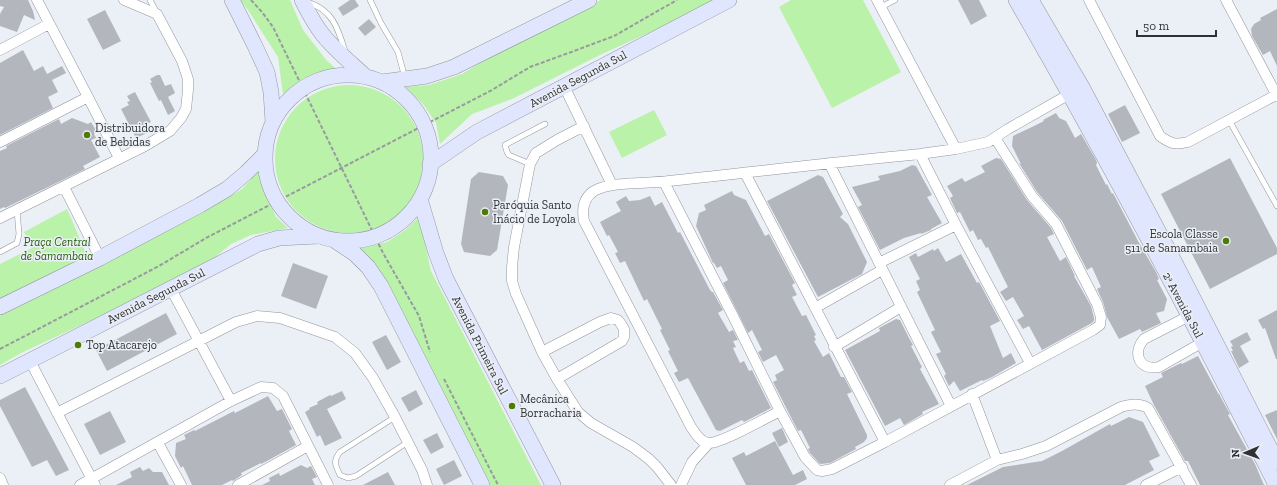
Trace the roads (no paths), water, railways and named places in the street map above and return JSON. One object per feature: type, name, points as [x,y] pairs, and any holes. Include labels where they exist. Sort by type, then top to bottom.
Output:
[{"type":"main road","points":[[232,0],[267,72],[271,92],[272,122]]},
{"type":"main road","points":[[382,82],[427,76],[454,67],[589,0]]},
{"type":"main road","name":"Avenida Segunda Sul","points":[[430,164],[477,132],[729,0]]},
{"type":"main road","name":"2ᵃ Avenida Sul","points":[[1016,0],[1076,91],[1172,257],[1275,456]]},
{"type":"main road","name":"2ᵃ Avenida Sul","points":[[1031,0],[1188,316],[1203,342],[1276,485]]},
{"type":"main road","points":[[302,1],[314,23],[323,35],[365,76]]},
{"type":"main road","points":[[344,74],[365,76],[382,82],[400,92],[414,107],[424,125],[430,144],[430,164],[427,182],[420,199],[408,215],[393,228],[376,236],[355,241],[334,240],[318,236],[295,222],[277,202],[267,179],[265,154],[267,138],[272,122],[285,103],[303,88],[322,78],[344,74]]},
{"type":"main road","points":[[0,307],[100,258],[200,205],[227,189],[265,154]]},
{"type":"main road","name":"Avenida Primeira Sul","points":[[420,199],[436,253],[446,279],[553,485]]},
{"type":"main road","name":"Avenida Segunda Sul","points":[[0,376],[171,290],[258,244],[279,238],[318,236]]},
{"type":"main road","points":[[334,240],[355,254],[368,268],[381,286],[482,485]]},
{"type":"street","points":[[37,0],[119,158]]},
{"type":"street","points":[[0,218],[145,146],[170,131],[181,118],[186,109],[188,90],[188,79],[182,61],[157,14],[124,0]]},
{"type":"street","points":[[1089,0],[1160,136],[1169,142],[1178,144],[1188,142],[1277,96],[1226,0]]},
{"type":"street","points":[[879,4],[956,149]]},
{"type":"street","points":[[3,46],[49,24]]},
{"type":"street","points":[[564,86],[612,185]]},
{"type":"street","points":[[780,411],[721,440],[709,443],[703,441],[691,427],[584,221],[582,213],[587,197],[598,189],[612,185],[664,182],[956,149],[988,142],[1008,129],[1076,91]]},
{"type":"street","points":[[0,142],[88,97]]},
{"type":"street","points":[[584,126],[557,140],[536,154],[530,164],[514,247],[512,281],[516,294],[542,352],[556,379],[578,412],[591,423],[633,447],[657,467],[671,485]]},
{"type":"street","points":[[664,182],[734,316],[780,411],[806,457],[817,470],[832,469],[885,442],[1100,324],[1101,317],[1097,304],[1056,224],[1032,196],[995,138]]},
{"type":"street","points":[[920,154],[956,225],[1030,363]]},
{"type":"street","points":[[829,163],[951,406]]},
{"type":"street","points":[[745,173],[885,442]]},
{"type":"street","points":[[64,187],[100,258]]},
{"type":"street","points":[[815,308],[880,267],[956,225]]},
{"type":"street","points":[[171,290],[231,401]]},
{"type":"street","points":[[834,346],[901,307]]},
{"type":"street","points":[[57,413],[236,322],[257,316],[280,318],[335,338],[355,353],[373,378],[395,417],[422,470],[427,485]]},
{"type":"street","points":[[1188,316],[1144,339],[1139,345],[1138,352],[1140,360],[1144,366],[1151,368],[1159,367],[1203,342]]},
{"type":"street","points":[[542,352],[600,322],[611,318],[618,320],[622,324],[624,329],[624,337],[622,341],[556,379]]},
{"type":"street","points":[[30,361],[94,482]]},
{"type":"street","points":[[80,485],[94,482],[231,401],[261,387],[273,388],[283,396],[328,485]]},
{"type":"street","points":[[972,394],[997,460]]},
{"type":"street","points":[[950,485],[997,460],[1046,446],[1121,407],[1134,404],[1148,408],[1191,485]]},
{"type":"street","points":[[158,443],[181,485]]},
{"type":"street","points":[[681,485],[692,462],[709,443]]},
{"type":"street","points":[[238,485],[308,446]]},
{"type":"street","points":[[1146,485],[1182,467]]},
{"type":"street","points":[[0,478],[3,485]]},
{"type":"lane","points":[[150,0],[157,14]]},
{"type":"lane","points":[[370,0],[381,23],[398,52],[405,79]]},
{"type":"lane","points":[[879,4],[895,0]]},
{"type":"lane","points":[[1229,120],[1277,206]]},
{"type":"lane","points":[[530,164],[509,155],[506,145],[545,124]]},
{"type":"lane","points":[[0,252],[17,243],[19,234],[17,210]]},
{"type":"lane","points":[[395,417],[340,452],[335,459],[336,467],[340,475],[348,478],[356,476],[408,442]]},
{"type":"place","name":"Distribuidora de Bebidas","points":[[87,135]]},
{"type":"place","name":"Paróquia Santo Inácio de Loyola","points":[[485,212]]},
{"type":"place","name":"Escola Classe 511 de Samambaia","points":[[1226,241]]},
{"type":"place","name":"Top Atacarejo","points":[[78,345]]},
{"type":"place","name":"Mecânica Borracharia","points":[[512,406]]},
{"type":"park label","name":"Praça Central de Samambaia","points":[[57,249]]}]
